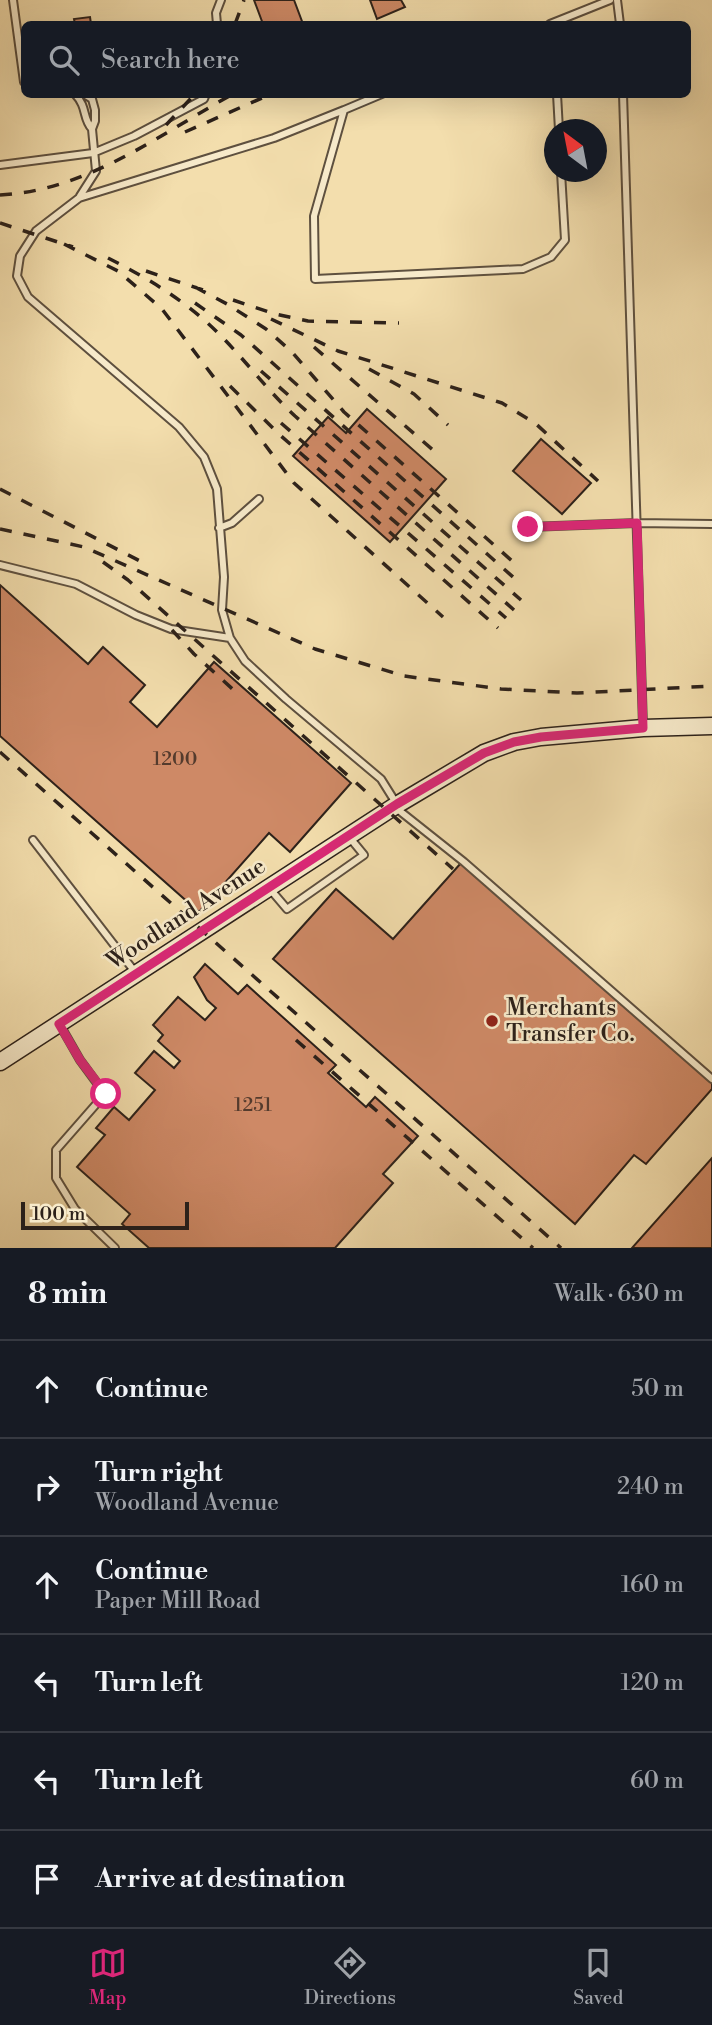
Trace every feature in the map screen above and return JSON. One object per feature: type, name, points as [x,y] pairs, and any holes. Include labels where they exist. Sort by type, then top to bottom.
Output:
[{"type":"street","name":"Woodland Avenue","points":[[0,1062],[396,805],[484,753],[514,742],[541,737],[643,728],[712,726]]},
{"type":"lane","points":[[13,0],[21,66]]},
{"type":"lane","points":[[217,21],[216,13],[221,0]]},
{"type":"lane","points":[[559,21],[610,0]]},
{"type":"lane","points":[[617,0],[620,21]]},
{"type":"lane","points":[[79,98],[84,104],[86,123],[92,128]]},
{"type":"lane","points":[[90,98],[95,110],[92,128],[96,171],[79,198],[34,234],[20,256],[17,276],[28,297],[179,427],[194,443],[213,475],[217,489],[223,577],[222,610],[230,638],[245,661],[265,680],[381,779],[396,805],[712,1079]]},
{"type":"lane","points":[[0,165],[93,153],[134,136],[204,98]]},
{"type":"lane","points":[[79,198],[274,138],[372,98]]},
{"type":"lane","points":[[557,98],[558,119]]},
{"type":"lane","points":[[623,98],[643,728]]},
{"type":"lane","points":[[344,110],[314,216],[315,279],[523,269],[551,257],[565,240],[562,182]]},
{"type":"lane","points":[[219,528],[232,523],[259,499]]},
{"type":"lane","points":[[528,527],[637,523],[712,524]]},
{"type":"lane","points":[[0,565],[76,584],[158,625],[230,638]]},
{"type":"lane","points":[[268,888],[288,909],[364,855],[349,836]]},
{"type":"lane","points":[[33,840],[136,973]]},
{"type":"lane","points":[[59,1024],[80,1060],[106,1094],[56,1150],[56,1178],[75,1209],[115,1248]]},
{"type":"building","points":[[254,0],[294,0],[302,21],[262,21]]},
{"type":"building","points":[[370,0],[401,0],[405,7],[377,19]]},
{"type":"building","points":[[90,17],[91,21],[74,21]]},
{"type":"building","points":[[367,409],[446,479],[390,542],[293,456],[328,417],[346,433]]},
{"type":"building","points":[[541,439],[591,483],[562,514],[513,471]]},
{"type":"building","points":[[0,585],[88,664],[103,647],[145,685],[130,702],[157,727],[214,662],[351,783],[290,852],[269,833],[199,912],[0,736]]},
{"type":"building","name":"Merchants Transfer Co.","points":[[461,863],[712,1082],[712,1089],[646,1164],[634,1155],[575,1224],[273,959],[336,889],[393,939]]},
{"type":"building","points":[[205,964],[238,994],[247,985],[336,1065],[328,1073],[366,1107],[375,1097],[418,1136],[383,1174],[393,1183],[335,1248],[149,1248],[122,1224],[130,1214],[77,1167],[105,1135],[96,1128],[114,1107],[129,1120],[155,1090],[135,1073],[154,1051],[174,1068],[180,1061],[158,1041],[163,1035],[153,1025],[178,997],[205,1020],[216,1008],[207,1000],[194,977]]},
{"type":"building","points":[[712,1158],[712,1248],[632,1248]]},
{"type":"railway","points":[[236,21],[244,0]]},
{"type":"railway","points":[[166,125],[191,98]]},
{"type":"railway","points":[[0,195],[32,191],[93,172],[226,98]]},
{"type":"railway","points":[[185,132],[262,98]]},
{"type":"railway","points":[[0,223],[73,247]]},
{"type":"railway","points":[[64,244],[118,271],[162,309],[294,483],[443,617]]},
{"type":"railway","points":[[108,258],[164,290],[203,319],[295,416],[514,610]]},
{"type":"railway","points":[[146,271],[203,290]]},
{"type":"railway","points":[[195,287],[266,329],[292,352],[344,412],[520,568]]},
{"type":"railway","points":[[233,300],[275,314],[308,321],[399,323]]},
{"type":"railway","points":[[195,303],[241,335],[513,577]]},
{"type":"railway","points":[[271,319],[338,351],[502,403],[535,423],[598,481]]},
{"type":"railway","points":[[314,347],[433,450]]},
{"type":"railway","points":[[369,369],[414,394],[448,425]]},
{"type":"railway","points":[[261,371],[521,600]]},
{"type":"railway","points":[[230,386],[280,435],[498,628]]},
{"type":"railway","points":[[281,423],[506,618]]},
{"type":"railway","points":[[0,489],[140,561]]},
{"type":"railway","points":[[0,529],[84,547],[315,649],[404,676],[501,689],[577,693],[712,686]]},
{"type":"railway","points":[[103,562],[128,580],[453,869]]},
{"type":"railway","points":[[172,630],[238,694]]},
{"type":"railway","points":[[0,752],[561,1248]]},
{"type":"railway","points":[[296,1040],[533,1248]]},
{"type":"place","name":"Merchants Transfer Co.","points":[[492,1021]]},
{"type":"route","points":[[106,1094],[80,1060],[59,1024],[397,804],[484,753],[514,742],[541,737],[643,728],[637,523],[528,527]]}]
